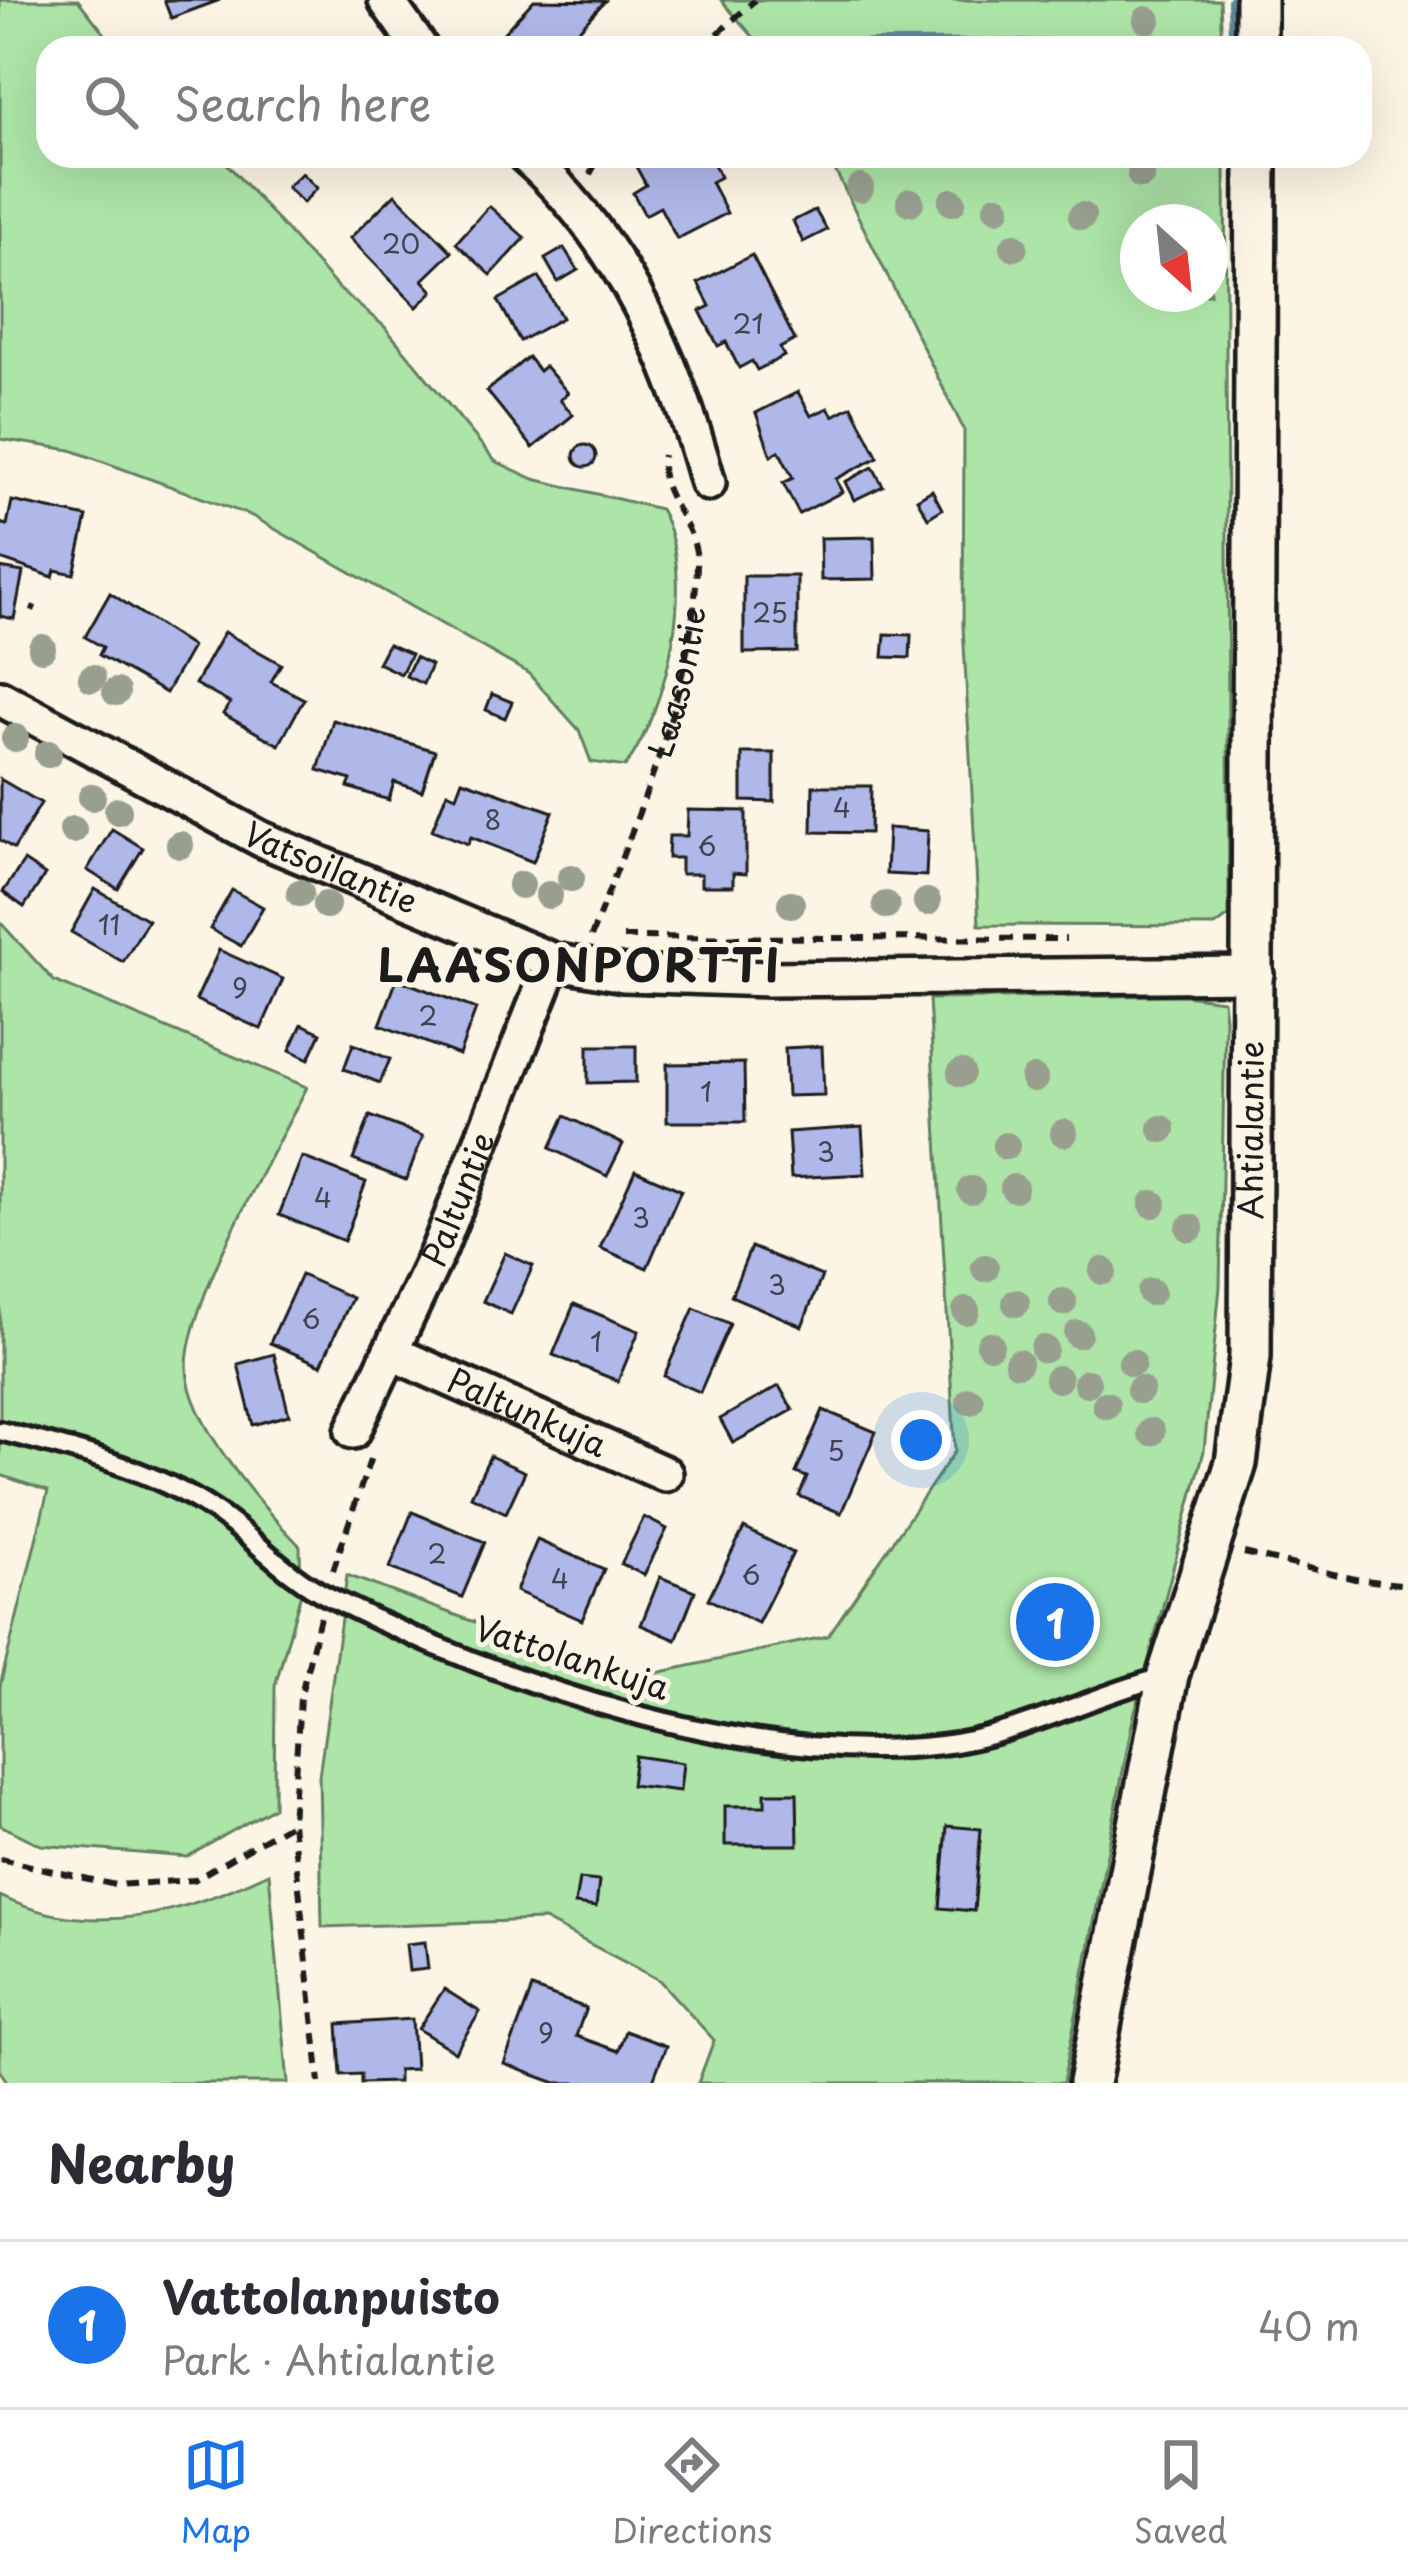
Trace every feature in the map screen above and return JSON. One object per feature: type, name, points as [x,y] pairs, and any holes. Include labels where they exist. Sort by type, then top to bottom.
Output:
[{"type":"street","points":[[386,0],[412,36]]},
{"type":"street","points":[[1256,0],[1256,36]]},
{"type":"street","points":[[539,168],[576,202],[613,256],[686,404],[708,483]]},
{"type":"street","name":"Ahtialantie","points":[[1089,2083],[1168,1675],[1237,1463],[1250,1358],[1256,974],[1256,168]]},
{"type":"street","name":"Vatsoilantie","points":[[0,698],[261,839],[432,915],[554,961],[624,974],[730,979],[1256,974]]},
{"type":"street","name":"Paltuntie","points":[[353,1431],[439,1249],[554,961]]},
{"type":"street","name":"Paltunkuja","points":[[390,1352],[665,1474]]},
{"type":"lane","name":"Vattolankuja","points":[[0,1431],[84,1452],[212,1509],[325,1596],[460,1654],[598,1705],[728,1734],[873,1749],[944,1744],[1010,1729],[1168,1675]]},
{"type":"path","points":[[715,36],[755,0]]},
{"type":"path","name":"Laasontie","points":[[593,932],[677,694],[694,610],[695,542],[662,481],[662,457],[670,445]]},
{"type":"path","points":[[579,930],[668,938],[1078,939]]},
{"type":"path","points":[[320,2083],[292,1822],[300,1698],[360,1483]]},
{"type":"path","points":[[1211,1546],[1355,1579],[1408,1585]]},
{"type":"path","points":[[0,1859],[116,1885],[194,1880],[292,1822]]},
{"type":"green space","points":[[0,0],[78,0],[106,36],[36,36],[36,168],[231,168],[339,289],[384,326],[495,461],[534,479],[660,509],[677,569],[677,604],[673,641],[654,711],[625,767],[591,762],[579,730],[528,673],[252,516],[71,450],[0,439]]},
{"type":"green space","points":[[721,0],[1220,0],[1222,36],[752,36]]},
{"type":"green space","points":[[834,168],[1225,168],[1225,204],[1120,204],[1120,312],[1226,312],[1229,916],[1215,926],[979,925],[963,626],[964,430]]},
{"type":"green space","points":[[0,922],[54,981],[307,1087],[216,1267],[201,1305],[187,1368],[191,1390],[213,1438],[300,1546],[301,1593],[275,1686],[274,1807],[187,1857],[41,1845],[0,1825],[0,1686],[48,1491],[0,1475]]},
{"type":"green space","points":[[1184,995],[1223,1000],[1225,1019],[1220,1287],[1204,1451],[1133,1719],[1063,2083],[698,2083],[714,2040],[659,1980],[544,1920],[322,1927],[319,1776],[347,1575],[629,1679],[828,1636],[955,1451],[929,999]]},
{"type":"green space","points":[[269,1873],[288,2083],[8,2083],[0,2071],[0,1896],[34,1910],[103,1919],[170,1910]]},
{"type":"building","points":[[164,0],[220,0],[171,18]]},
{"type":"building","points":[[534,0],[605,1],[573,36],[501,36]]},
{"type":"building","points":[[637,168],[716,168],[720,177],[711,182],[727,213],[677,239],[660,207],[645,215],[633,193],[646,185]]},
{"type":"building","points":[[302,173],[317,188],[303,203],[287,187]]},
{"type":"building","points":[[395,194],[452,252],[423,280],[433,291],[417,307],[350,238]]},
{"type":"building","points":[[489,206],[525,238],[491,275],[456,243]]},
{"type":"building","points":[[815,210],[827,230],[803,242],[793,221]]},
{"type":"building","points":[[564,248],[578,270],[558,282],[545,259]]},
{"type":"building","points":[[752,255],[795,340],[780,348],[784,356],[757,370],[752,361],[739,368],[726,342],[718,346],[700,311],[710,306],[698,283]]},
{"type":"building","points":[[539,277],[562,318],[520,341],[498,300]]},
{"type":"building","points":[[528,357],[539,371],[545,366],[568,393],[560,400],[573,415],[533,448],[487,391]]},
{"type":"building","points":[[798,392],[811,416],[828,408],[833,416],[852,406],[878,457],[836,479],[842,492],[799,514],[783,483],[793,478],[779,451],[771,456],[756,413]]},
{"type":"building","points":[[585,445],[596,456],[585,467],[574,456]]},
{"type":"building","points":[[873,467],[883,486],[854,500],[845,482]]},
{"type":"building","points":[[932,490],[942,509],[928,518],[917,499]]},
{"type":"building","points":[[12,501],[87,517],[74,574],[55,570],[53,577],[0,559],[0,523],[7,525]]},
{"type":"building","points":[[874,537],[875,579],[821,580],[820,538]]},
{"type":"building","points":[[0,568],[23,572],[14,619],[0,616]]},
{"type":"building","points":[[744,576],[797,576],[797,652],[744,653]]},
{"type":"building","points":[[110,593],[192,647],[166,693],[99,655],[103,647],[85,637]]},
{"type":"building","points":[[224,632],[281,664],[271,682],[304,699],[279,745],[223,714],[230,703],[195,684]]},
{"type":"building","points":[[885,634],[911,635],[910,658],[883,657]]},
{"type":"building","points":[[388,644],[411,654],[401,674],[378,663]]},
{"type":"building","points":[[415,657],[431,665],[423,684],[406,676]]},
{"type":"building","points":[[492,694],[512,702],[505,718],[486,710]]},
{"type":"building","points":[[333,720],[435,751],[422,791],[394,782],[389,800],[348,787],[351,780],[318,770]]},
{"type":"building","points":[[742,753],[774,753],[774,802],[742,801]]},
{"type":"building","points":[[0,779],[41,803],[14,849],[0,840]]},
{"type":"building","points":[[462,780],[553,812],[533,862],[471,837],[468,844],[432,830],[447,792],[456,796]]},
{"type":"building","points":[[813,786],[871,786],[870,833],[812,832]]},
{"type":"building","points":[[688,810],[746,811],[746,874],[733,873],[733,886],[701,886],[701,874],[681,874],[681,858],[668,858],[669,836],[687,836]]},
{"type":"building","points":[[888,828],[928,831],[926,876],[886,874]]},
{"type":"building","points":[[112,829],[143,848],[118,889],[87,870]]},
{"type":"building","points":[[24,861],[45,875],[24,907],[3,892]]},
{"type":"building","points":[[95,889],[148,920],[123,962],[71,932]]},
{"type":"building","points":[[232,890],[263,907],[241,946],[210,929]]},
{"type":"building","points":[[219,950],[283,979],[261,1029],[196,1000]]},
{"type":"building","points":[[397,979],[476,1009],[459,1055],[380,1025]]},
{"type":"building","points":[[302,1024],[321,1033],[309,1059],[290,1050]]},
{"type":"building","points":[[353,1044],[390,1059],[380,1083],[344,1069]]},
{"type":"building","points":[[588,1046],[636,1046],[636,1082],[588,1083]]},
{"type":"building","points":[[822,1046],[824,1095],[787,1096],[785,1048]]},
{"type":"building","points":[[744,1063],[745,1122],[667,1122],[667,1064]]},
{"type":"building","points":[[370,1116],[423,1136],[406,1180],[353,1160]]},
{"type":"building","points":[[565,1116],[623,1144],[607,1176],[550,1148]]},
{"type":"building","points":[[862,1127],[865,1174],[791,1178],[788,1132]]},
{"type":"building","points":[[302,1157],[366,1182],[344,1241],[279,1215]]},
{"type":"building","points":[[635,1170],[681,1190],[647,1268],[600,1248]]},
{"type":"building","points":[[751,1247],[822,1276],[802,1326],[731,1296]]},
{"type":"building","points":[[505,1253],[533,1266],[511,1314],[483,1301]]},
{"type":"building","points":[[301,1275],[352,1298],[321,1365],[270,1343]]},
{"type":"building","points":[[574,1304],[639,1331],[618,1381],[553,1355]]},
{"type":"building","points":[[694,1308],[730,1324],[700,1392],[664,1376]]},
{"type":"building","points":[[274,1354],[289,1415],[253,1425],[238,1364]]},
{"type":"building","points":[[779,1386],[793,1410],[733,1443],[720,1419]]},
{"type":"building","points":[[823,1410],[876,1432],[841,1513],[799,1496],[807,1477],[796,1473]]},
{"type":"building","points":[[490,1456],[525,1472],[506,1513],[471,1496]]},
{"type":"building","points":[[412,1512],[485,1542],[462,1597],[390,1568]]},
{"type":"building","points":[[644,1517],[667,1529],[644,1575],[621,1564]]},
{"type":"building","points":[[744,1528],[793,1553],[758,1623],[708,1599]]},
{"type":"building","points":[[537,1540],[604,1569],[582,1620],[516,1591]]},
{"type":"building","points":[[660,1577],[695,1591],[676,1640],[641,1625]]},
{"type":"building","points":[[635,1756],[683,1763],[680,1791],[631,1785]]},
{"type":"building","points":[[765,1793],[797,1793],[798,1845],[725,1845],[725,1806],[765,1806]]},
{"type":"building","points":[[947,1826],[981,1829],[974,1911],[940,1908]]},
{"type":"building","points":[[579,1879],[599,1881],[596,1907],[575,1904]]},
{"type":"building","points":[[425,1942],[428,1969],[409,1971],[406,1944]]},
{"type":"building","points":[[532,1988],[586,2008],[576,2036],[618,2051],[625,2031],[666,2046],[652,2083],[556,2083],[504,2064]]},
{"type":"building","points":[[444,1989],[480,2012],[455,2052],[418,2029]]},
{"type":"building","points":[[412,2019],[415,2069],[398,2070],[398,2082],[361,2083],[361,2074],[341,2075],[338,2024]]},
{"type":"waterway","points":[[1232,0],[1233,36]]},
{"type":"place","name":"Vattolanpuisto","points":[[1055,1622]]},
{"type":"district","name":"LAASONPORTTI","points":[[580,966]]}]
